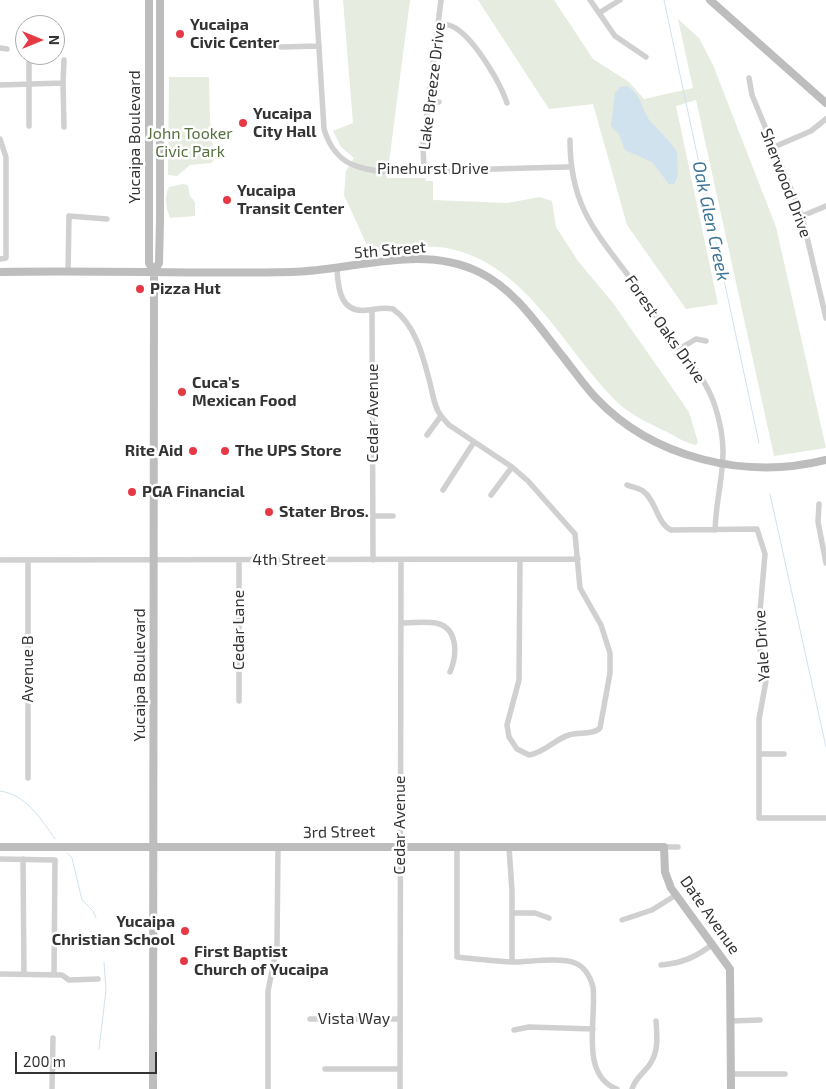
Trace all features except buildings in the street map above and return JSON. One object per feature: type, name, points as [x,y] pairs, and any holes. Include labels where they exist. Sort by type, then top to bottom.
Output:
[{"type":"main road","name":"Yucaipa Boulevard","points":[[149,0],[150,263],[154,272],[153,1089]]},
{"type":"main road","name":"Yucaipa Boulevard","points":[[154,272],[159,263],[160,220],[160,0]]},
{"type":"main road","points":[[710,0],[826,102]]},
{"type":"main road","name":"5th Street","points":[[0,272],[290,272],[337,269],[422,259],[450,261],[477,271],[503,287],[519,302],[596,398],[618,417],[659,443],[724,464],[780,467],[826,460]]},
{"type":"main road","name":"3rd Street","points":[[0,847],[400,846],[664,848]]},
{"type":"main road","name":"Date Avenue","points":[[664,848],[665,872],[676,895],[730,968],[731,1089]]},
{"type":"main road","name":"Yucaipa Boulevard","points":[[154,1079],[157,1089]]},
{"type":"street","name":"Pinehurst Drive","points":[[316,0],[324,129],[328,142],[336,153],[358,167],[378,170],[424,171],[570,167]]},
{"type":"street","name":"Lake Breeze Drive","points":[[424,171],[423,145],[442,0]]},
{"type":"street","points":[[590,0],[615,36],[646,58]]},
{"type":"street","points":[[599,13],[620,0]]},
{"type":"street","points":[[439,23],[456,28],[469,39],[502,89],[506,103]]},
{"type":"street","points":[[281,47],[319,46]]},
{"type":"street","points":[[29,65],[29,126]]},
{"type":"street","points":[[64,65],[64,126]]},
{"type":"street","name":"Sherwood Drive","points":[[749,78],[752,95],[802,216],[826,318]]},
{"type":"street","points":[[0,85],[28,83],[63,84]]},
{"type":"street","points":[[429,101],[440,102]]},
{"type":"street","points":[[774,147],[811,131],[826,119]]},
{"type":"street","points":[[0,139],[6,157],[3,258]]},
{"type":"street","name":"Forest Oaks Drive","points":[[570,140],[570,167],[576,193],[596,234],[679,349],[696,367],[715,406],[724,444],[724,464],[714,530]]},
{"type":"street","points":[[802,216],[826,206]]},
{"type":"street","points":[[68,272],[69,216],[107,218]]},
{"type":"street","points":[[337,269],[338,290],[343,301],[355,310],[393,309],[401,316],[420,346],[436,407],[449,425],[512,467],[528,481],[575,534],[580,588],[605,632],[610,653],[610,672],[602,724],[598,730],[566,736],[534,755],[529,755],[517,749],[509,738],[507,725],[519,680],[520,561]]},
{"type":"street","name":"Cedar Avenue","points":[[372,310],[373,560]]},
{"type":"street","points":[[679,349],[696,339],[706,340]]},
{"type":"street","points":[[427,435],[441,416]]},
{"type":"street","points":[[443,490],[474,442]]},
{"type":"street","points":[[491,495],[512,467]]},
{"type":"street","name":"Yale Drive","points":[[627,485],[643,491],[652,501],[666,528],[671,530],[756,529],[765,554],[759,644],[766,681],[758,719],[758,818],[826,818]]},
{"type":"street","points":[[819,504],[818,522],[826,564]]},
{"type":"street","points":[[372,516],[393,516]]},
{"type":"street","name":"4th Street","points":[[0,560],[520,561],[578,559]]},
{"type":"street","name":"Cedar Lane","points":[[239,560],[239,701]]},
{"type":"street","name":"Cedar Avenue","points":[[400,1089],[401,560]]},
{"type":"street","name":"Avenue B","points":[[28,561],[28,778]]},
{"type":"street","points":[[401,623],[437,623],[449,630],[454,638],[455,651],[450,672]]},
{"type":"street","points":[[758,754],[784,754]]},
{"type":"street","points":[[24,974],[26,859],[29,847]]},
{"type":"street","points":[[268,1089],[268,991],[277,946],[278,847]]},
{"type":"street","points":[[456,847],[457,956],[512,962],[574,962],[583,968],[590,977],[593,987],[593,1060],[597,1072],[603,1080],[617,1089]]},
{"type":"street","points":[[509,847],[512,962]]},
{"type":"street","name":"3rd Street","points":[[664,848],[678,847]]},
{"type":"street","points":[[0,859],[55,860],[54,974]]},
{"type":"street","points":[[622,920],[652,910],[676,895]]},
{"type":"street","points":[[512,913],[535,913],[549,918]]},
{"type":"street","points":[[661,964],[689,960],[713,944]]},
{"type":"street","points":[[0,974],[54,974],[62,975],[69,980],[98,979]]},
{"type":"street","name":"Vista Way","points":[[310,1019],[399,1019]]},
{"type":"street","points":[[731,1021],[760,1020]]},
{"type":"street","points":[[632,1089],[636,1080],[651,1063],[655,1054],[656,1021]]},
{"type":"street","points":[[514,1030],[530,1027],[593,1030]]},
{"type":"street","points":[[52,1038],[52,1089]]},
{"type":"street","points":[[324,1069],[400,1069]]},
{"type":"street","points":[[730,1074],[785,1074]]},
{"type":"green space","points":[[343,0],[410,0],[387,178],[425,178],[426,181],[433,181],[433,200],[507,203],[540,197],[552,201],[556,227],[578,261],[613,303],[689,412],[698,442],[696,445],[645,421],[621,406],[597,380],[542,311],[522,289],[500,271],[475,257],[447,248],[418,247],[370,252],[344,195],[346,171],[354,158],[341,147],[333,131],[353,123]]},
{"type":"green space","points":[[478,0],[554,0],[593,59],[629,82],[644,99],[693,88],[678,19],[699,38],[713,65],[776,227],[826,448],[774,456],[696,100],[676,106],[718,304],[686,309],[627,225],[593,104],[549,109]]},
{"type":"green space","name":"John Tooker Civic Park","points":[[169,77],[209,77],[210,120],[214,160],[211,163],[190,165],[177,176],[168,175]]},
{"type":"green space","points":[[183,184],[188,185],[190,196],[195,202],[195,216],[170,218],[166,202],[167,191],[169,187]]},
{"type":"water","points":[[627,86],[636,94],[648,118],[677,152],[678,175],[674,184],[669,184],[652,162],[625,150],[619,134],[611,126],[615,93],[620,87]]},
{"type":"waterway","name":"Oak Glen Creek","points":[[664,0],[759,443]]},
{"type":"waterway","name":"Oak Glen Creek","points":[[770,494],[826,747]]},
{"type":"waterway","points":[[0,791],[10,793],[26,803],[39,816],[55,839]]},
{"type":"waterway","points":[[67,853],[72,858],[82,900],[93,911],[96,918]]},
{"type":"waterway","points":[[99,1049],[106,990],[104,962]]},
{"type":"place","name":"Yucaipa Civic Center","points":[[180,34]]},
{"type":"place","name":"Yucaipa City Hall","points":[[243,123]]},
{"type":"place","name":"Yucaipa Transit Center","points":[[227,200]]},
{"type":"place","name":"Pizza Hut","points":[[140,289]]},
{"type":"place","name":"Cuca's Mexican Food","points":[[182,392]]},
{"type":"place","name":"Rite Aid","points":[[193,451]]},
{"type":"place","name":"The UPS Store","points":[[225,451]]},
{"type":"place","name":"PGA Financial","points":[[132,492]]},
{"type":"place","name":"Stater Bros.","points":[[269,512]]},
{"type":"place","name":"Yucaipa Christian School","points":[[185,931]]},
{"type":"place","name":"First Baptist Church of Yucaipa","points":[[184,961]]}]
